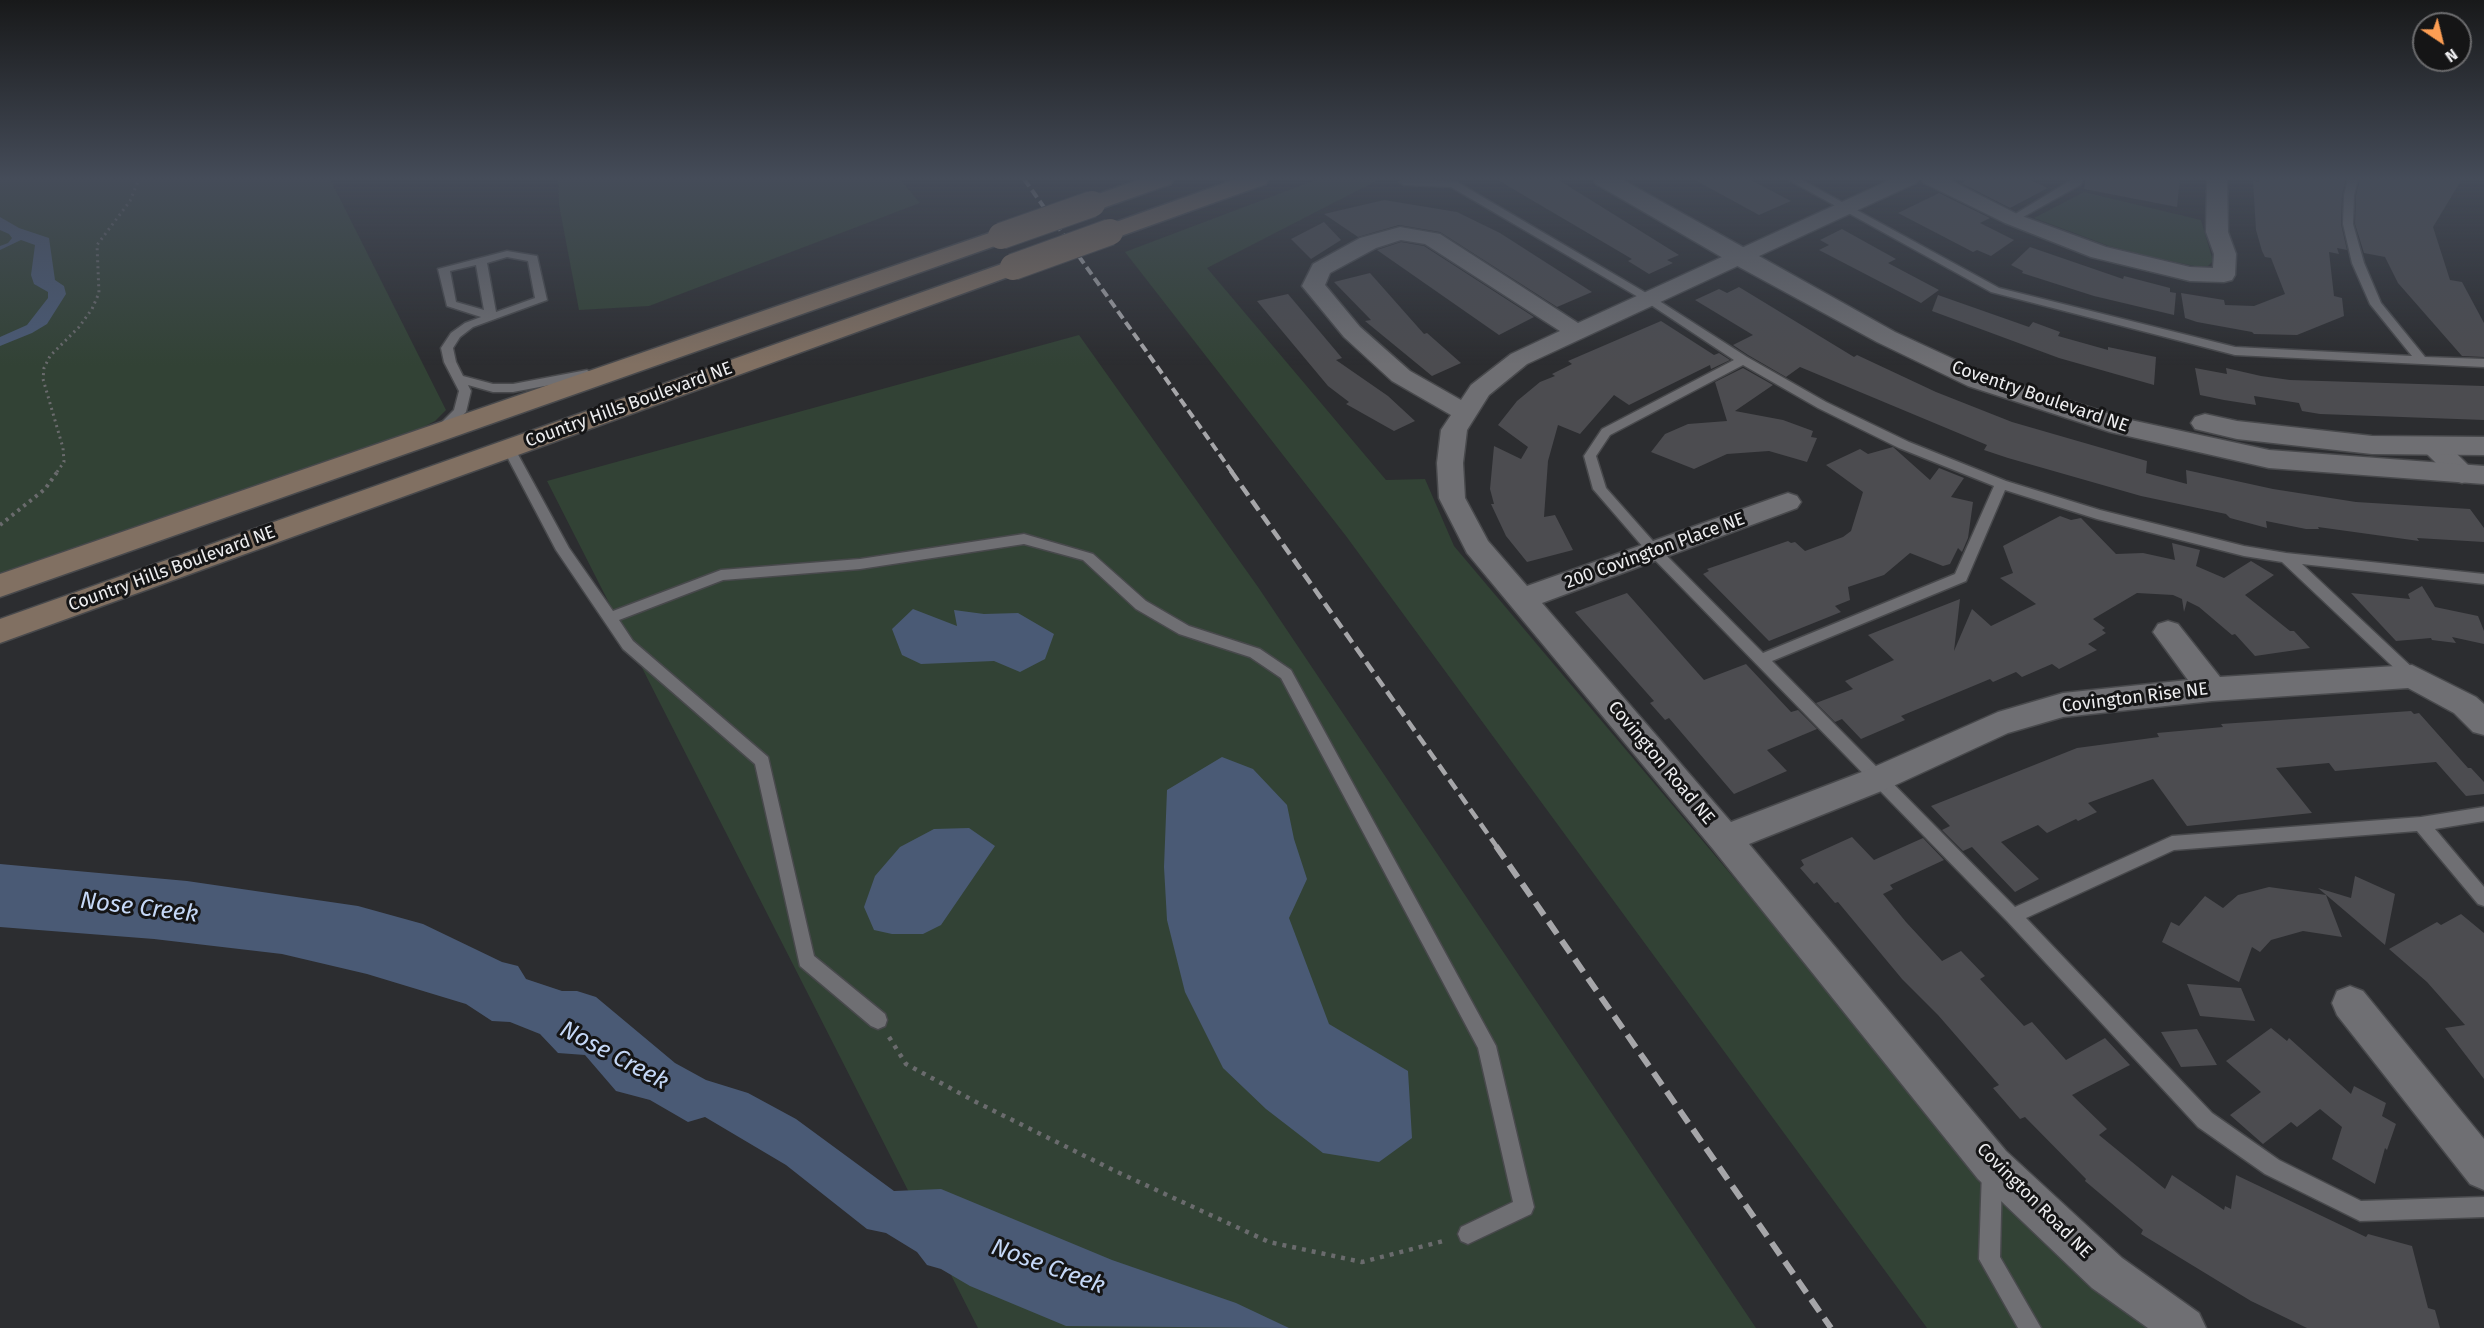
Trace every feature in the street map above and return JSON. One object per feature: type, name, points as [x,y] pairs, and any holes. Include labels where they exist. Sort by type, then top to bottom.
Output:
[{"type":"main road","name":"Country Hills Boulevard NE","points":[[0,586],[987,241]]},
{"type":"main road","name":"Country Hills Boulevard NE","points":[[0,631],[1085,241]]},
{"type":"street","points":[[1374,241],[1321,269],[1313,286],[1352,332],[1401,376],[1465,412]]},
{"type":"street","points":[[1435,241],[1575,331]]},
{"type":"street","name":"Coventry Boulevard NE","points":[[1729,241],[1948,345],[2027,377],[2125,407],[2237,430],[2372,445],[2484,446]]},
{"type":"street","name":"Coventry Boulevard NE","points":[[1734,241],[1886,338],[1977,380],[2120,426],[2269,459],[2473,474]]},
{"type":"street","name":"Covington Road NE","points":[[1775,241],[1575,331],[1519,359],[1480,390],[1454,430],[1450,463],[1452,498],[1477,546],[1725,839],[1992,1165],[2107,1273],[2184,1328]]},
{"type":"street","points":[[2070,241],[2099,252],[2190,274],[2224,274],[2225,254],[2220,241]]},
{"type":"street","points":[[2433,445],[2473,474]]},
{"type":"street","name":"200 Covington Place NE","points":[[1522,599],[1788,502]]},
{"type":"street","points":[[2168,632],[2212,689]]},
{"type":"street","points":[[2412,676],[2478,710]]},
{"type":"street","name":"Covington Rise NE","points":[[1725,839],[1878,779],[1998,724],[2063,705],[2212,689],[2412,676]]},
{"type":"street","points":[[2350,1003],[2484,1170]]},
{"type":"lane","points":[[1550,241],[1649,299],[1743,360],[1822,405],[1904,445],[2001,484],[2097,514],[2244,551],[2286,558],[2484,579]]},
{"type":"lane","points":[[1907,241],[1995,290],[2235,351],[2484,363]]},
{"type":"lane","points":[[2352,241],[2358,263],[2376,304],[2421,359]]},
{"type":"lane","points":[[438,433],[460,412],[464,402],[465,390],[450,362],[447,348],[455,335],[470,325],[541,300],[533,258],[507,254],[444,269],[451,304],[491,316]]},
{"type":"lane","points":[[482,260],[491,316]]},
{"type":"lane","points":[[461,379],[493,388],[513,388],[654,358]]},
{"type":"lane","points":[[1743,360],[1606,432],[1590,456],[1600,489],[1655,552],[2013,915],[2205,1120],[2272,1167],[2360,1211],[2484,1207]]},
{"type":"lane","points":[[509,448],[563,550],[628,645],[762,761],[806,960],[878,1020]]},
{"type":"lane","points":[[1761,660],[1960,577],[2001,484]]},
{"type":"lane","points":[[610,618],[721,575],[860,564],[1024,539],[1088,557],[1141,605],[1184,630],[1255,653],[1286,674],[1487,1046],[1524,1208],[1468,1234]]},
{"type":"lane","points":[[2286,558],[2412,676]]},
{"type":"lane","points":[[2013,915],[2172,843],[2421,824],[2484,814]]},
{"type":"lane","points":[[2421,824],[2484,898]]},
{"type":"lane","points":[[1992,1165],[1989,1259],[2030,1328]]},
{"type":"path","points":[[0,525],[45,489],[64,462],[63,448],[43,378],[44,368],[50,356],[79,327],[92,309],[99,293],[97,245],[100,241]]},
{"type":"path","points":[[878,1020],[906,1064],[1113,1170],[1269,1242],[1362,1262],[1468,1234]]},
{"type":"green space","points":[[0,241],[361,241],[446,410],[435,421],[416,431],[0,576]]},
{"type":"green space","points":[[566,241],[820,241],[649,306],[579,310]]},
{"type":"green space","points":[[1154,241],[1260,241],[1207,268],[1386,480],[1425,479],[1454,546],[2020,1217],[2150,1328],[1927,1328],[1346,536],[1125,252]]},
{"type":"green space","points":[[2096,241],[2207,241],[2213,261],[2208,266],[2194,266]]},
{"type":"green space","points":[[1079,335],[1258,587],[1756,1328],[978,1328],[547,481]]},
{"type":"water","points":[[19,241],[0,250],[0,246]]},
{"type":"water","points":[[24,241],[49,241],[55,280],[64,286],[66,294],[47,324],[0,346],[0,337],[27,325],[48,298],[48,292],[34,284],[31,275],[35,245]]},
{"type":"water","points":[[913,609],[957,626],[954,610],[984,614],[1018,613],[1054,634],[1045,659],[1020,672],[994,661],[921,664],[902,655],[892,629]]},
{"type":"water","points":[[1222,757],[1253,769],[1287,805],[1294,839],[1307,879],[1289,918],[1329,1024],[1408,1071],[1412,1138],[1379,1162],[1323,1153],[1266,1109],[1223,1068],[1185,992],[1167,920],[1164,867],[1167,790]]},
{"type":"water","points":[[969,828],[995,846],[941,925],[923,934],[892,934],[874,930],[864,907],[875,876],[900,847],[934,829]]},
{"type":"water","name":"Nose Creek","points":[[0,864],[187,881],[358,906],[423,924],[502,962],[518,966],[526,979],[562,991],[577,991],[596,997],[675,1063],[706,1080],[748,1093],[796,1119],[894,1191],[941,1189],[1112,1260],[1236,1303],[1289,1328],[1066,1326],[970,1286],[941,1269],[927,1265],[917,1252],[886,1233],[867,1229],[786,1165],[705,1117],[688,1122],[650,1100],[616,1091],[585,1055],[558,1053],[540,1034],[510,1022],[492,1021],[466,1004],[367,974],[282,954],[154,939],[0,927]]},
{"type":"building","points":[[1293,241],[1339,241],[1311,259]]},
{"type":"building","points":[[1454,241],[1512,241],[1592,292],[1557,307]]},
{"type":"building","points":[[1601,241],[1656,241],[1679,255],[1667,260],[1673,263],[1649,274],[1628,261],[1632,259]]},
{"type":"building","points":[[1822,241],[1864,241],[1896,259],[1888,263],[1939,290],[1921,303],[1819,250],[1829,245]]},
{"type":"building","points":[[1952,241],[2013,241],[1991,256],[1977,250],[1973,252]]},
{"type":"building","points":[[2259,241],[2345,241],[2347,250],[2337,248],[2339,254],[2329,252],[2334,296],[2342,298],[2344,316],[2297,335],[2254,334],[2185,318],[2181,293],[2224,300],[2225,305],[2254,306],[2285,294],[2271,258],[2265,257]]},
{"type":"building","points":[[2360,241],[2437,241],[2450,280],[2462,282],[2484,323],[2484,357],[2462,356],[2398,283],[2385,257],[2364,253]]},
{"type":"building","points":[[1401,242],[1424,246],[1534,317],[1499,335],[1377,250]]},
{"type":"building","points":[[2030,247],[2123,279],[2124,276],[2170,288],[2170,292],[2176,293],[2174,315],[2094,296],[2022,273],[2023,271],[2011,265]]},
{"type":"building","points":[[1370,273],[1424,334],[1427,333],[1461,363],[1432,376],[1365,321],[1371,320],[1334,282]]},
{"type":"building","points":[[1739,287],[1854,357],[1857,355],[1936,392],[2012,422],[2147,461],[2146,473],[2187,484],[2186,470],[2273,489],[2356,502],[2470,509],[2484,528],[2484,542],[2417,538],[2419,541],[2318,527],[2319,529],[2306,529],[2266,521],[2267,528],[2230,518],[2226,514],[2141,496],[1984,450],[1987,445],[1800,367],[1786,377],[1748,355],[1733,345],[1753,335],[1695,300],[1719,289],[1727,293]]},
{"type":"building","points":[[1288,294],[1342,358],[1336,360],[1388,396],[1415,421],[1394,431],[1346,404],[1349,402],[1328,386],[1257,301]]},
{"type":"building","points":[[1938,295],[2029,327],[2033,322],[2060,332],[2058,336],[2108,350],[2108,347],[2156,357],[2154,385],[2059,358],[1932,311]]},
{"type":"building","points":[[1661,321],[1714,355],[1719,353],[1730,360],[1711,369],[1710,365],[1629,405],[1614,395],[1580,434],[1558,425],[1548,461],[1544,517],[1555,515],[1573,550],[1527,562],[1506,536],[1491,504],[1494,504],[1490,489],[1494,446],[1521,459],[1528,447],[1498,425],[1517,401],[1540,382],[1555,376],[1552,374],[1572,364],[1568,361]]},
{"type":"building","points":[[1743,368],[1773,385],[1735,411],[1783,420],[1813,431],[1811,437],[1817,438],[1807,462],[1769,451],[1727,454],[1694,469],[1651,452],[1665,434],[1688,424],[1727,421],[1715,382]]},
{"type":"building","points":[[2195,368],[2227,374],[2226,368],[2290,380],[2484,386],[2484,420],[2320,414],[2302,411],[2299,403],[2254,396],[2256,405],[2224,400],[2200,395]]},
{"type":"building","points":[[1893,447],[1930,480],[1939,468],[1964,478],[1951,497],[1973,502],[1968,538],[1962,552],[1958,548],[1950,564],[1943,566],[1910,553],[1884,575],[1848,587],[1850,600],[1835,606],[1841,612],[1769,641],[1703,574],[1709,571],[1707,569],[1788,541],[1795,542],[1805,551],[1843,537],[1851,531],[1863,492],[1826,465],[1860,449],[1868,454]]},
{"type":"building","points":[[2060,516],[2071,520],[2081,518],[2116,554],[2143,553],[2175,560],[2172,543],[2200,550],[2196,566],[2224,578],[2251,561],[2274,575],[2245,595],[2290,631],[2294,631],[2310,648],[2255,656],[2235,634],[2232,635],[2199,607],[2187,601],[2184,612],[2182,599],[2173,595],[2137,593],[2093,619],[2105,628],[2102,630],[2106,633],[2088,644],[2097,650],[2059,669],[2052,664],[2022,677],[2016,672],[1993,682],[1990,679],[1901,716],[1905,720],[1861,739],[1842,719],[1835,722],[1816,703],[1853,689],[1845,681],[1894,660],[1868,635],[1960,599],[1954,651],[1972,609],[1991,626],[2036,604],[2000,578],[2013,573],[2003,546]]},
{"type":"building","points":[[2422,586],[2435,607],[2478,616],[2484,631],[2484,644],[2452,637],[2456,643],[2431,638],[2396,641],[2351,593],[2410,599],[2408,594]]},
{"type":"building","points":[[1627,593],[1704,680],[1746,664],[1791,712],[1798,710],[1817,729],[1767,750],[1787,771],[1734,794],[1669,718],[1665,720],[1650,703],[1654,701],[1575,612]]},
{"type":"building","points":[[2411,711],[2414,714],[2419,713],[2468,768],[2471,768],[2484,782],[2484,794],[2466,796],[2436,762],[2335,771],[2329,763],[2276,768],[2312,813],[2187,826],[2153,779],[2088,803],[2097,812],[2078,821],[2076,819],[2047,833],[2038,825],[2001,842],[2039,879],[2015,892],[1972,847],[1963,851],[1942,830],[1950,826],[1931,806],[2077,748],[2159,737],[2157,733],[2223,727],[2221,724]]},
{"type":"building","points":[[1852,837],[1874,860],[1923,838],[1944,860],[1890,885],[1893,889],[1883,894],[1906,922],[1942,961],[1961,951],[1985,976],[1980,979],[2024,1026],[2032,1022],[2066,1060],[2105,1038],[2130,1065],[2072,1095],[2107,1129],[2099,1135],[2165,1189],[2172,1175],[2224,1210],[2225,1206],[2231,1209],[2236,1175],[2366,1237],[2368,1234],[2412,1246],[2428,1308],[2435,1310],[2440,1328],[2307,1328],[2251,1301],[2141,1234],[2143,1230],[2085,1181],[2086,1179],[2025,1117],[2020,1119],[1993,1088],[1999,1085],[1938,1015],[1902,979],[1838,902],[1835,903],[1817,882],[1814,884],[1800,868],[1804,865],[1801,860]]},
{"type":"building","points":[[2355,876],[2395,894],[2385,945],[2318,888],[2351,898]]},
{"type":"building","points":[[2269,887],[2326,895],[2342,937],[2303,931],[2271,940],[2260,952],[2252,947],[2239,982],[2162,942],[2171,922],[2179,926],[2205,896],[2223,908],[2238,895]]},
{"type":"building","points":[[2461,914],[2484,933],[2484,1079],[2445,1028],[2465,1025],[2427,982],[2389,949],[2437,922],[2441,925]]},
{"type":"building","points":[[2187,984],[2241,988],[2255,1021],[2200,1016]]},
{"type":"building","points":[[2271,1028],[2287,1041],[2289,1038],[2351,1094],[2354,1086],[2386,1103],[2382,1116],[2396,1124],[2387,1150],[2385,1148],[2375,1184],[2332,1159],[2342,1127],[2320,1109],[2297,1127],[2291,1122],[2263,1144],[2230,1115],[2261,1092],[2226,1061]]},
{"type":"building","points":[[2197,1029],[2217,1065],[2181,1067],[2161,1032]]},
{"type":"railway","points":[[1068,241],[1232,472]]},
{"type":"railway","points":[[1231,471],[1497,847]]},
{"type":"railway","points":[[1496,846],[1831,1328]]}]
